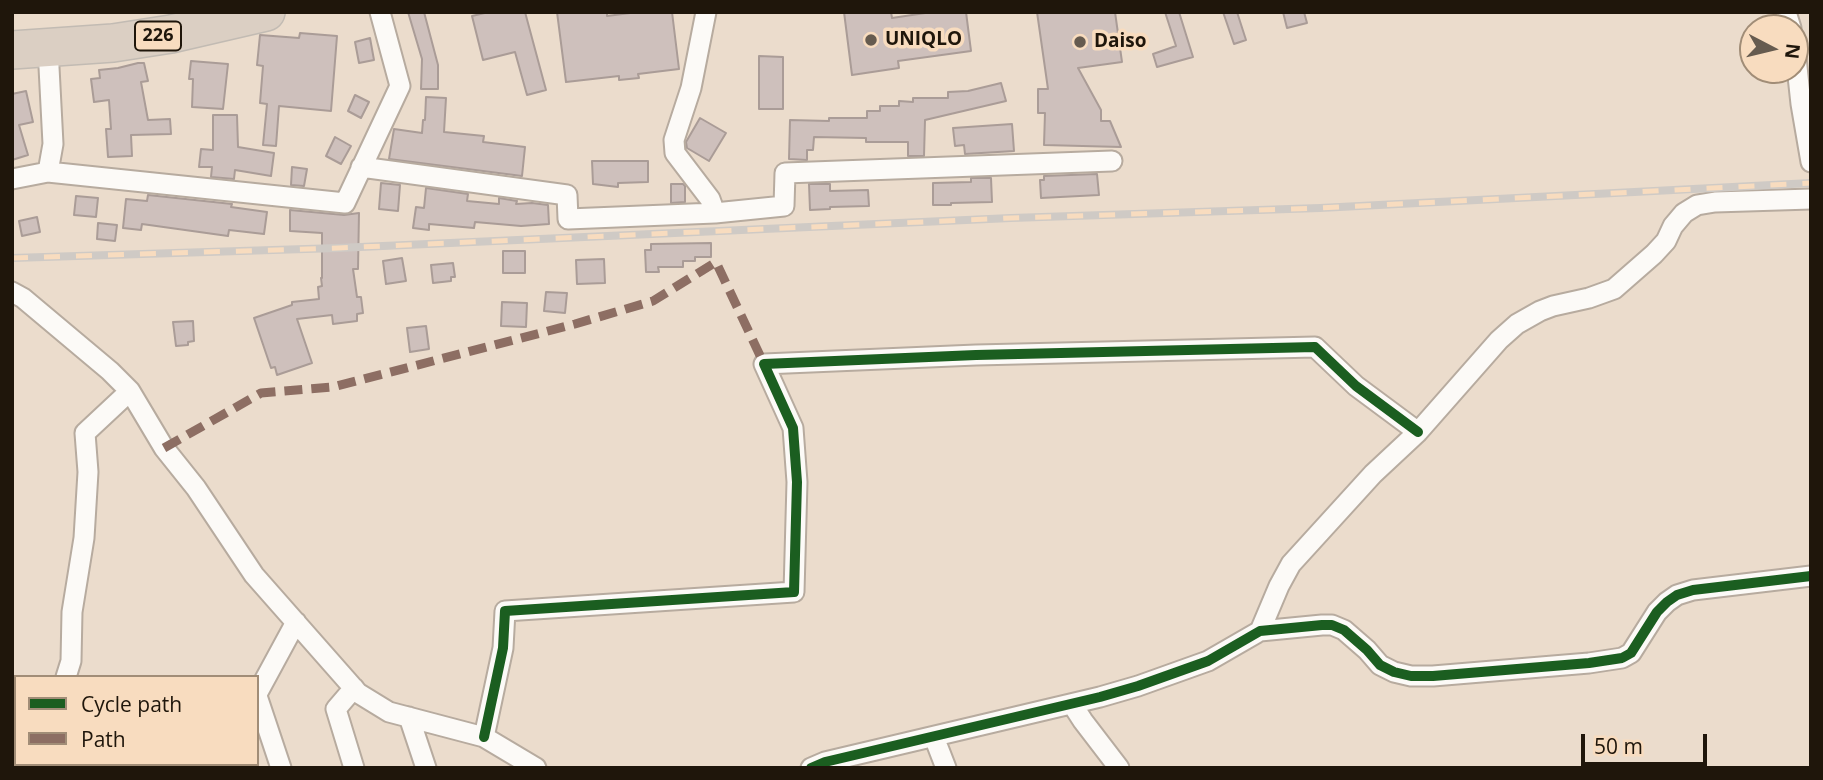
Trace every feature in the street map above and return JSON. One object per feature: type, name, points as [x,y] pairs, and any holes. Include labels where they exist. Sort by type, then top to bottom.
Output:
[{"type":"highway","name":"226","points":[[12,50],[113,43],[172,34],[266,12]]},
{"type":"street","points":[[12,179],[48,172],[345,203],[400,86],[380,12]]},
{"type":"street","points":[[706,12],[691,88],[674,140],[675,153],[710,199],[715,213]]},
{"type":"street","points":[[48,48],[53,145],[48,172]]},
{"type":"street","points":[[1799,84],[1811,162]]},
{"type":"street","points":[[361,167],[567,195],[568,219],[715,213],[784,206],[785,173],[1112,161]]},
{"type":"street","points":[[1260,632],[1291,564],[1373,474],[1418,432],[1499,340],[1517,324],[1553,306],[1590,298],[1614,289],[1654,254],[1684,213],[1697,205],[1811,199]]},
{"type":"street","points":[[12,292],[23,298],[130,391],[164,448],[196,488],[254,575],[358,693],[389,712],[484,737],[536,768]]},
{"type":"street","points":[[484,737],[503,648],[505,611],[794,592],[797,482],[793,428],[764,364],[976,355],[1315,347],[1356,386],[1418,432]]},
{"type":"street","points":[[67,675],[71,661],[72,612],[84,538],[88,472],[85,433],[130,391]]},
{"type":"street","points":[[811,768],[825,762],[1138,686],[1208,661],[1260,632],[1332,625],[1344,630],[1380,665],[1411,676],[1589,663],[1622,658],[1631,653],[1657,612],[1678,595],[1693,590],[1811,576]]},
{"type":"street","points":[[259,691],[296,622]]},
{"type":"street","points":[[354,688],[336,709],[354,768]]},
{"type":"street","points":[[259,701],[281,768]]},
{"type":"street","points":[[1072,704],[1119,768]]},
{"type":"street","points":[[409,717],[426,768]]},
{"type":"street","points":[[934,737],[946,768]]},
{"type":"building","points":[[408,12],[424,12],[438,65],[438,89],[421,89],[422,59]]},
{"type":"building","points":[[489,12],[525,12],[546,90],[527,95],[515,52],[483,60],[472,16]]},
{"type":"building","points":[[557,12],[607,12],[607,16],[672,12],[679,69],[638,74],[639,78],[619,80],[619,76],[566,82]]},
{"type":"building","points":[[844,12],[891,12],[892,18],[932,12],[966,12],[971,51],[898,61],[899,68],[852,75]]},
{"type":"building","points":[[1037,12],[1115,12],[1122,62],[1078,68],[1101,110],[1101,121],[1110,121],[1121,147],[1044,145],[1045,113],[1038,113],[1038,89],[1048,89]]},
{"type":"building","points":[[1165,12],[1179,12],[1193,57],[1157,67],[1153,54],[1176,46]]},
{"type":"building","points":[[1223,12],[1237,12],[1246,40],[1234,44]]},
{"type":"building","points":[[1283,12],[1304,12],[1307,23],[1287,28]]},
{"type":"building","points":[[300,33],[337,36],[331,111],[279,106],[276,146],[263,145],[267,104],[260,103],[263,66],[257,65],[260,35],[299,38]]},
{"type":"building","points":[[370,38],[374,60],[359,63],[355,42]]},
{"type":"building","points":[[759,56],[783,57],[783,109],[759,109]]},
{"type":"building","points":[[191,61],[228,64],[223,109],[192,107],[193,79],[189,79]]},
{"type":"building","points":[[144,63],[148,81],[141,82],[148,120],[170,119],[171,134],[131,135],[132,156],[108,157],[106,129],[111,129],[109,100],[94,102],[91,79],[100,78],[99,70]]},
{"type":"building","points":[[1001,83],[1006,101],[925,120],[924,156],[908,156],[908,142],[866,142],[866,138],[814,137],[813,150],[807,150],[807,160],[789,159],[790,120],[867,118],[867,111],[880,111],[880,106],[899,106],[899,101],[913,102],[913,98],[948,98],[948,92],[968,91]]},
{"type":"building","points":[[26,91],[33,122],[19,125],[28,155],[12,160],[12,94]]},
{"type":"building","points":[[355,95],[369,102],[361,118],[348,111]]},
{"type":"building","points":[[426,97],[446,98],[444,132],[484,136],[483,142],[525,147],[522,176],[389,159],[394,129],[422,133]]},
{"type":"building","points":[[213,115],[237,115],[238,147],[274,153],[271,176],[235,170],[234,179],[211,177],[212,167],[199,167],[201,149],[213,150]]},
{"type":"building","points":[[700,118],[726,133],[709,161],[687,148],[686,142]]},
{"type":"building","points":[[1012,124],[1014,151],[965,154],[964,145],[955,146],[953,128]]},
{"type":"building","points":[[335,137],[351,146],[341,164],[326,156]]},
{"type":"building","points":[[592,161],[648,161],[648,182],[618,183],[618,187],[593,184]]},
{"type":"building","points":[[292,167],[307,169],[304,186],[291,185]]},
{"type":"building","points":[[1097,174],[1099,195],[1041,198],[1040,180],[1044,180],[1044,176]]},
{"type":"building","points":[[971,178],[991,178],[992,202],[933,205],[933,183],[971,182]]},
{"type":"building","points":[[381,183],[400,185],[398,211],[379,209]]},
{"type":"building","points":[[671,184],[685,186],[685,202],[671,203]]},
{"type":"building","points":[[809,184],[830,184],[830,191],[868,190],[869,206],[810,210]]},
{"type":"building","points":[[426,188],[468,194],[467,201],[499,204],[499,198],[517,201],[516,204],[548,205],[549,224],[521,226],[475,222],[474,228],[429,224],[429,230],[413,228],[416,207],[424,208]]},
{"type":"building","points":[[148,195],[232,204],[231,207],[267,212],[264,234],[229,230],[228,236],[142,224],[141,230],[123,228],[126,199],[147,201]]},
{"type":"building","points":[[76,196],[98,198],[96,217],[74,215]]},
{"type":"building","points":[[290,210],[344,215],[359,213],[358,269],[353,269],[357,297],[361,297],[363,313],[357,314],[357,321],[333,324],[332,315],[297,319],[312,363],[277,375],[275,367],[271,368],[254,318],[292,305],[292,302],[319,299],[318,287],[322,286],[322,233],[290,231]]},
{"type":"building","points":[[37,217],[40,232],[22,236],[19,221]]},
{"type":"building","points":[[98,223],[117,225],[115,241],[97,239]]},
{"type":"building","points":[[711,243],[711,257],[695,257],[695,261],[683,261],[683,267],[658,267],[659,272],[646,272],[645,250],[651,250],[651,244]]},
{"type":"building","points":[[503,251],[525,251],[525,273],[503,273]]},
{"type":"building","points":[[402,258],[406,281],[386,284],[383,261]]},
{"type":"building","points":[[604,259],[605,283],[577,284],[576,260]]},
{"type":"building","points":[[453,263],[455,277],[451,277],[451,281],[433,283],[431,265]]},
{"type":"building","points":[[546,292],[567,293],[565,313],[544,311]]},
{"type":"building","points":[[502,302],[527,303],[526,327],[501,326]]},
{"type":"building","points":[[193,321],[194,341],[188,342],[188,345],[176,346],[173,322]]},
{"type":"building","points":[[426,326],[429,349],[410,352],[407,328]]},
{"type":"railway","points":[[12,258],[338,248],[1011,218],[1320,208],[1811,183]]},
{"type":"marked path","points":[[164,448],[261,393],[333,387],[575,324],[653,301],[716,262],[764,364]]},
{"type":"cycle path","points":[[484,737],[503,648],[505,611],[794,592],[797,482],[793,428],[764,364],[976,355],[1315,347],[1356,386],[1418,432]]},
{"type":"cycle path","points":[[811,768],[825,762],[1138,686],[1208,661],[1260,631],[1332,625],[1344,630],[1380,665],[1411,676],[1589,663],[1622,658],[1631,653],[1657,612],[1677,595],[1693,590],[1811,576]]},
{"type":"place","name":"UNIQLO","points":[[871,40]]},
{"type":"place","name":"Daiso","points":[[1080,42]]}]
